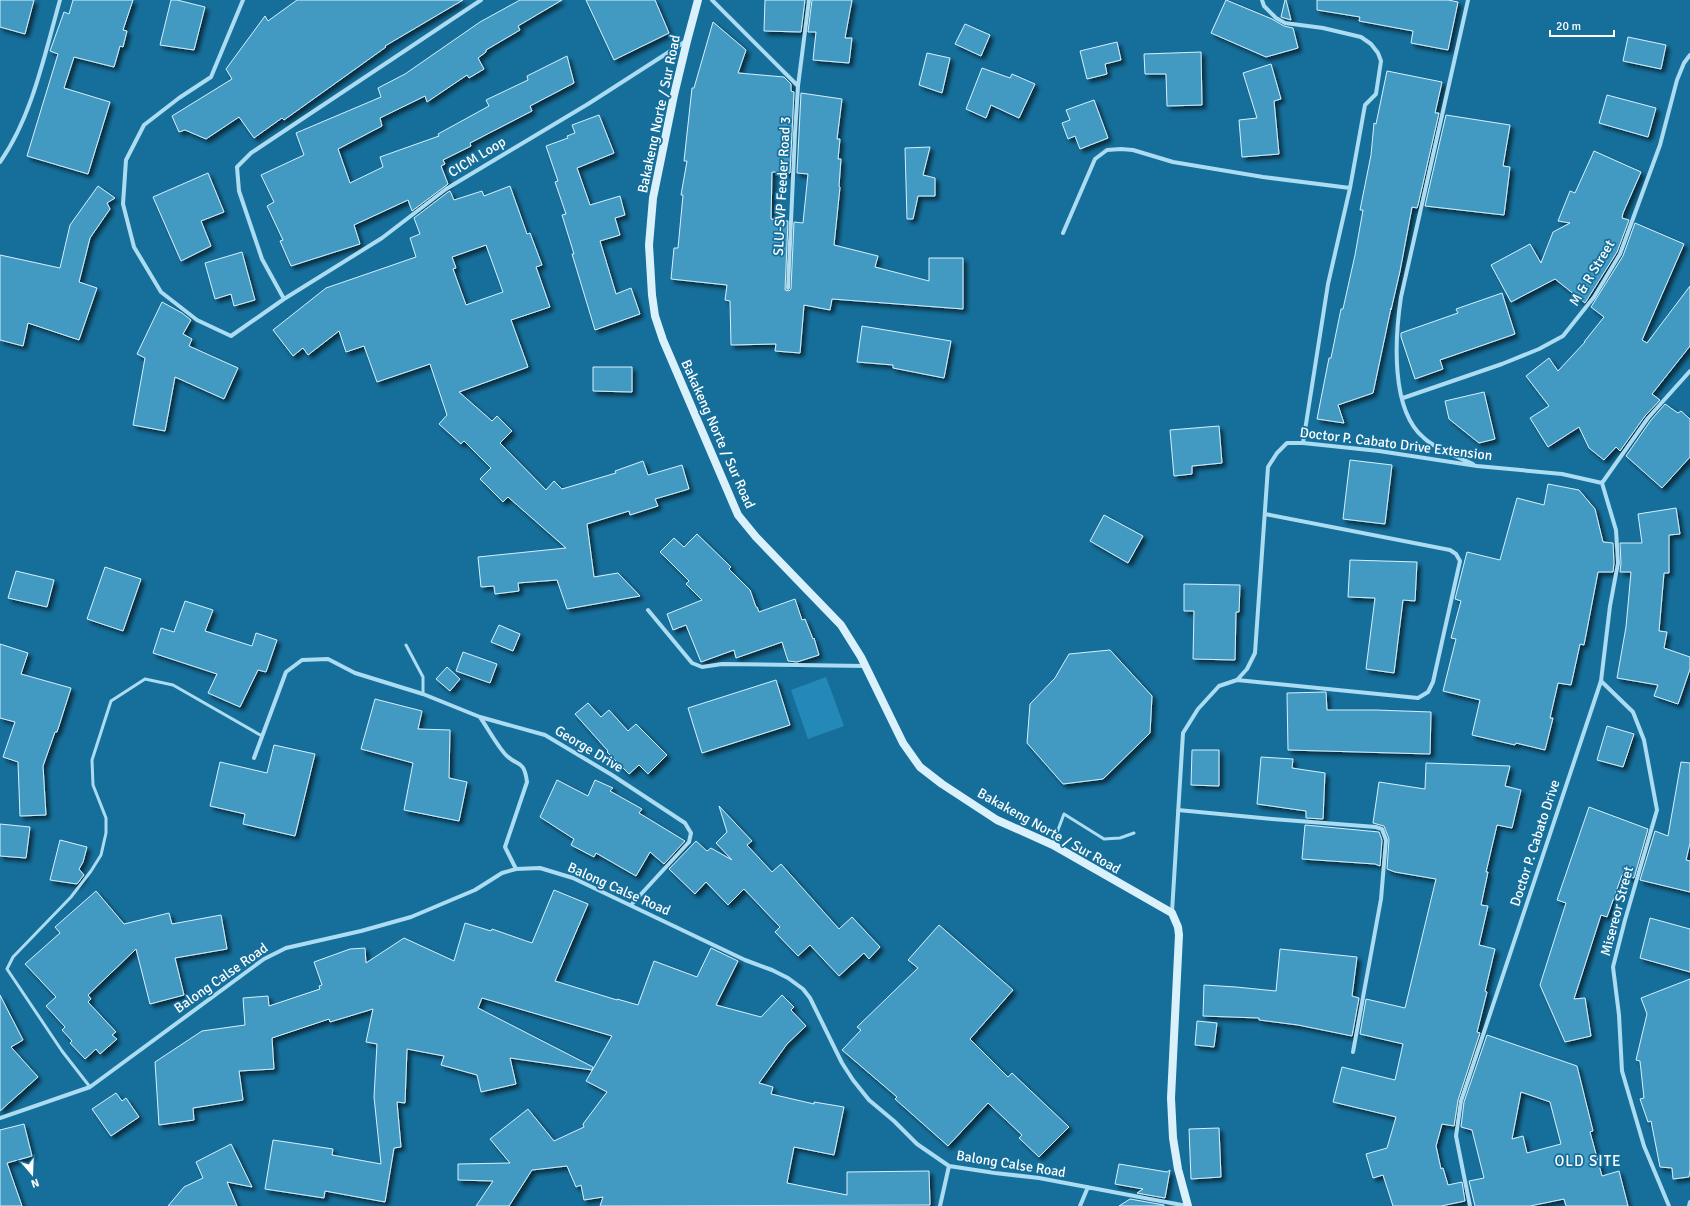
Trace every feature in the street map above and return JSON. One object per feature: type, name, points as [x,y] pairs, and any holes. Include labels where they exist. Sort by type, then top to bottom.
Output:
[{"type":"main road","name":"Bakakeng Norte / Sur Road","points":[[698,0],[687,41],[654,198],[649,244],[652,295],[655,316],[701,432],[738,516],[756,537],[841,625],[866,666],[903,743],[920,767],[942,784],[997,820],[1053,845],[1172,913]]},
{"type":"main road","points":[[1172,913],[1177,923],[1179,935],[1172,1098],[1173,1138],[1178,1168],[1188,1206]]},
{"type":"street","points":[[0,162],[10,148],[31,99],[60,0]]},
{"type":"street","name":"CICM Loop","points":[[243,0],[210,77],[179,98],[144,125],[126,160],[123,204],[134,247],[161,292],[197,320],[230,336],[284,299],[382,238],[446,189],[588,104],[687,41]]},
{"type":"street","points":[[284,299],[262,259],[239,191],[237,167],[251,153],[481,0]]},
{"type":"street","points":[[712,0],[798,86]]},
{"type":"street","name":"SLU-SVP Feeder Road 3","points":[[788,288],[798,86],[809,0]]},
{"type":"street","points":[[1262,0],[1264,6],[1276,18],[1285,23],[1323,28],[1361,37],[1371,44],[1378,53],[1381,61],[1376,94],[1365,105],[1350,188],[1328,284],[1303,443]]},
{"type":"street","points":[[1468,0],[1401,297],[1397,323],[1396,367],[1407,417],[1424,438],[1440,448],[1477,466]]},
{"type":"street","name":"M & R Street","points":[[1403,398],[1502,364],[1539,349],[1563,336],[1594,297],[1620,254],[1660,145],[1677,80],[1684,63],[1690,55]]},
{"type":"street","points":[[1063,233],[1095,159],[1107,150],[1133,150],[1173,162],[1263,177],[1350,188]]},
{"type":"street","points":[[1602,483],[1648,418],[1690,371]]},
{"type":"street","name":"Doctor P. Cabato Drive Extension","points":[[1237,680],[1247,668],[1255,653],[1268,468],[1277,453],[1287,443],[1303,443],[1477,466],[1562,474],[1602,483]]},
{"type":"street","name":"Doctor P. Cabato Drive","points":[[1470,1206],[1456,1136],[1461,1101],[1601,681],[1618,563],[1616,530],[1602,483]]},
{"type":"street","points":[[1172,913],[1183,733],[1198,709],[1219,686],[1237,680],[1418,698],[1428,692],[1433,682],[1460,561],[1456,554],[1450,550],[1265,514]]},
{"type":"street","points":[[648,610],[692,663],[702,667],[722,664],[866,666]]},
{"type":"street","name":"George Drive","points":[[254,758],[286,672],[302,660],[328,659],[355,673],[423,694],[480,716],[545,735],[612,775],[685,823],[691,833],[689,842],[631,905]]},
{"type":"street","name":"Misereor Street","points":[[1601,681],[1633,712],[1644,740],[1657,810],[1613,967],[1619,1015],[1622,1071],[1644,1146],[1669,1206]]},
{"type":"street","points":[[480,716],[507,756],[521,764],[526,775],[527,782],[505,847],[516,869]]},
{"type":"street","points":[[1178,810],[1376,827],[1382,829],[1386,840],[1381,899],[1353,1052]]},
{"type":"street","name":"Balong Calse Road","points":[[0,1118],[90,1087],[264,959],[286,948],[361,931],[411,917],[475,890],[502,874],[516,869],[540,868],[573,878],[745,960],[772,970],[788,978],[803,989],[810,998],[842,1063],[869,1100],[894,1121],[917,1144],[949,1166],[1039,1178],[1188,1206]]},
{"type":"street","points":[[940,1206],[949,1166]]},
{"type":"street","points":[[1080,1206],[1088,1187]]},
{"type":"street","points":[[1689,1206],[1690,1202]]},
{"type":"lane","points":[[406,645],[422,677],[423,694]]},
{"type":"lane","points":[[90,1087],[62,1051],[7,969],[13,957],[71,897],[101,855],[106,833],[106,818],[93,785],[92,760],[111,701],[145,679],[173,685],[262,736]]},
{"type":"lane","points":[[1053,845],[1064,814],[1104,839],[1120,838],[1134,833]]},
{"type":"shaded area","points":[[826,677],[844,726],[808,739],[791,690]]},
{"type":"building","points":[[0,0],[34,0],[25,34],[0,27]]},
{"type":"building","points":[[73,0],[133,0],[123,30],[127,31],[123,47],[120,46],[114,67],[74,57],[64,88],[110,102],[88,174],[27,156],[58,54],[50,51],[64,12],[69,14]]},
{"type":"building","points":[[171,0],[177,0],[205,7],[194,50],[160,45]]},
{"type":"building","points":[[297,0],[463,0],[385,46],[386,47],[284,120],[282,118],[254,138],[239,117],[206,139],[185,130],[179,132],[172,116],[232,79],[226,69],[265,16],[268,21]]},
{"type":"building","points":[[520,0],[562,0],[518,26],[520,30],[486,50],[486,52],[478,58],[484,69],[469,78],[467,75],[427,102],[425,96],[380,118],[382,126],[338,149],[350,183],[383,167],[380,157],[439,136],[438,134],[489,106],[486,100],[528,80],[527,76],[567,56],[574,83],[530,106],[532,111],[470,143],[471,146],[443,160],[445,164],[441,166],[448,184],[412,211],[408,200],[354,225],[360,244],[291,266],[280,241],[283,240],[267,206],[274,202],[261,175],[304,155],[296,133],[381,97],[378,88],[405,74],[480,22]]},
{"type":"building","points":[[586,0],[655,0],[669,33],[614,60]]},
{"type":"building","points":[[765,0],[805,0],[801,32],[764,31]]},
{"type":"building","points":[[812,0],[852,0],[845,38],[852,38],[849,63],[813,60],[816,32],[808,32]]},
{"type":"building","points":[[1226,0],[1272,19],[1284,26],[1293,28],[1298,48],[1266,57],[1211,33]]},
{"type":"building","points":[[1286,0],[1291,20],[1281,17]]},
{"type":"building","points":[[1317,0],[1448,0],[1458,2],[1448,50],[1411,43],[1413,31],[1359,21],[1360,17],[1317,10]]},
{"type":"building","points":[[713,22],[746,50],[738,73],[784,77],[791,84],[791,91],[794,92],[790,173],[772,172],[771,219],[788,221],[785,290],[789,291],[791,289],[794,222],[803,223],[808,174],[797,173],[801,93],[842,99],[837,139],[840,139],[838,159],[841,159],[840,187],[834,245],[878,256],[875,267],[929,281],[929,258],[963,258],[963,309],[832,299],[830,310],[804,305],[800,353],[775,351],[776,344],[731,345],[730,301],[725,300],[727,285],[671,279],[674,248],[678,248],[683,195],[681,195],[687,161],[684,161],[692,88],[694,88]]},
{"type":"building","points":[[965,24],[990,35],[981,56],[955,44]]},
{"type":"building","points":[[1628,37],[1666,45],[1661,69],[1623,61]]},
{"type":"building","points":[[1117,42],[1121,60],[1105,64],[1107,74],[1087,79],[1080,51]]},
{"type":"building","points":[[1201,52],[1202,105],[1167,106],[1166,74],[1145,74],[1144,54]]},
{"type":"building","points":[[927,53],[950,58],[942,93],[919,85]]},
{"type":"building","points":[[1271,64],[1281,99],[1274,101],[1279,154],[1242,157],[1239,120],[1257,118],[1243,73]]},
{"type":"building","points":[[982,68],[1010,78],[1012,74],[1035,84],[1019,118],[991,105],[986,118],[966,109]]},
{"type":"building","points":[[1387,71],[1442,82],[1435,113],[1439,113],[1418,205],[1417,208],[1412,207],[1400,271],[1373,393],[1338,405],[1344,423],[1317,419],[1329,358],[1331,358],[1341,309],[1343,309],[1355,255],[1363,210],[1360,210],[1371,155],[1374,123],[1376,124]]},
{"type":"building","points":[[1607,95],[1656,108],[1648,137],[1599,123]]},
{"type":"building","points":[[1094,100],[1108,138],[1080,149],[1075,136],[1068,139],[1062,123],[1070,120],[1066,110]]},
{"type":"building","points":[[599,115],[614,153],[577,168],[590,205],[620,196],[625,215],[615,218],[620,235],[600,241],[616,294],[631,288],[640,314],[595,330],[572,254],[574,254],[562,215],[566,214],[555,182],[558,181],[546,146],[568,138],[567,136],[575,133],[572,125]]},
{"type":"building","points":[[1446,115],[1510,125],[1503,166],[1510,167],[1504,215],[1425,206]]},
{"type":"building","points":[[930,147],[923,175],[935,178],[935,196],[918,196],[913,219],[907,219],[905,148]]},
{"type":"building","points":[[1594,151],[1641,172],[1623,213],[1622,218],[1629,220],[1617,252],[1585,303],[1555,279],[1511,302],[1491,265],[1530,244],[1541,263],[1553,232],[1570,223],[1558,221],[1570,191],[1575,193]]},
{"type":"building","points":[[208,173],[224,212],[201,221],[211,246],[181,261],[153,197]]},
{"type":"building","points":[[98,186],[115,198],[107,203],[110,209],[90,238],[79,282],[97,288],[79,340],[28,323],[23,346],[0,340],[0,255],[60,268],[70,225]]},
{"type":"building","points":[[510,186],[527,234],[530,233],[542,265],[536,267],[550,307],[511,320],[528,367],[459,392],[492,421],[497,416],[512,431],[500,443],[546,490],[554,481],[562,489],[616,473],[615,471],[643,461],[648,475],[682,465],[689,489],[655,499],[658,506],[630,515],[629,511],[587,524],[594,577],[618,573],[640,596],[567,609],[557,580],[518,583],[519,591],[495,594],[494,586],[481,587],[478,557],[566,548],[508,497],[503,502],[480,479],[491,468],[464,441],[461,444],[439,424],[447,415],[430,364],[377,382],[364,346],[346,352],[339,331],[308,355],[303,348],[293,356],[273,330],[326,288],[416,257],[410,238],[420,234],[414,218],[448,192],[450,191],[454,200],[482,191],[484,196]],"holes":[[[486,245],[503,292],[466,305],[453,269],[456,268],[452,257]]]},
{"type":"building","points":[[1635,223],[1684,244],[1642,340],[1647,343],[1690,286],[1690,346],[1652,394],[1660,400],[1645,416],[1620,451],[1616,447],[1604,460],[1589,448],[1579,427],[1548,447],[1530,418],[1549,406],[1526,376],[1549,358],[1558,371],[1585,342],[1604,317],[1591,307],[1623,256]]},
{"type":"building","points":[[242,252],[255,300],[234,306],[231,294],[215,299],[205,263]]},
{"type":"building","points":[[1502,293],[1515,334],[1440,360],[1443,369],[1415,379],[1401,333],[1458,313],[1456,309]]},
{"type":"building","points":[[162,302],[182,313],[191,320],[183,334],[192,339],[189,346],[238,368],[224,399],[175,377],[165,431],[133,425],[145,358],[137,354]]},
{"type":"building","points":[[862,326],[951,341],[944,378],[893,368],[893,365],[857,362]]},
{"type":"building","points":[[593,367],[632,367],[632,392],[593,391]]},
{"type":"building","points":[[1484,392],[1495,439],[1479,443],[1449,419],[1445,401]]},
{"type":"building","points":[[1665,404],[1678,413],[1681,411],[1690,419],[1690,457],[1662,488],[1626,456],[1651,420]]},
{"type":"building","points":[[1219,426],[1222,463],[1192,466],[1192,474],[1174,476],[1170,430]]},
{"type":"building","points":[[1350,460],[1392,465],[1385,524],[1343,519]]},
{"type":"building","points":[[1548,484],[1579,490],[1595,509],[1603,542],[1613,543],[1614,563],[1613,572],[1598,572],[1584,645],[1580,644],[1571,685],[1558,683],[1550,718],[1553,718],[1545,750],[1472,735],[1480,700],[1443,691],[1456,639],[1451,638],[1461,601],[1455,599],[1467,552],[1500,560],[1517,498],[1544,505]]},
{"type":"building","points":[[1676,508],[1680,534],[1669,535],[1669,573],[1664,573],[1659,631],[1667,632],[1664,648],[1690,657],[1690,669],[1678,704],[1654,696],[1658,685],[1617,678],[1626,627],[1631,572],[1620,572],[1620,543],[1642,543],[1638,514]]},
{"type":"building","points":[[1104,515],[1143,536],[1128,563],[1090,541]]},
{"type":"building","points":[[697,534],[731,567],[729,569],[750,590],[759,612],[795,599],[802,620],[805,619],[813,639],[814,638],[819,655],[797,662],[788,661],[782,642],[736,658],[734,650],[701,662],[686,625],[673,630],[667,614],[702,600],[686,584],[689,581],[660,552],[674,538],[684,547]]},
{"type":"building","points":[[1350,560],[1417,562],[1415,601],[1403,600],[1394,673],[1366,669],[1375,598],[1348,597]]},
{"type":"building","points":[[105,567],[141,579],[123,631],[87,619]]},
{"type":"building","points":[[16,571],[54,580],[47,607],[8,598]]},
{"type":"building","points":[[1184,584],[1240,585],[1239,612],[1236,612],[1235,660],[1193,659],[1194,611],[1184,611]]},
{"type":"building","points":[[185,601],[213,610],[205,631],[252,646],[256,633],[277,640],[266,672],[258,670],[240,707],[208,693],[217,674],[153,653],[161,628],[174,632]]},
{"type":"building","points":[[499,625],[520,634],[513,651],[491,642]]},
{"type":"building","points":[[0,644],[28,653],[21,674],[71,688],[57,732],[55,732],[43,766],[46,815],[20,816],[18,762],[3,757],[15,722],[0,718]]},
{"type":"building","points":[[1110,650],[1152,696],[1150,733],[1103,779],[1063,784],[1027,743],[1030,704],[1055,678],[1069,654]]},
{"type":"building","points":[[463,652],[497,664],[490,683],[456,671]]},
{"type":"building","points":[[447,667],[460,679],[450,691],[436,679]]},
{"type":"building","points":[[776,680],[790,725],[702,753],[688,708]]},
{"type":"building","points":[[1326,692],[1327,710],[1431,712],[1430,754],[1288,750],[1287,693]]},
{"type":"building","points":[[375,699],[422,711],[418,729],[450,730],[449,778],[467,782],[459,821],[404,810],[413,763],[361,749]]},
{"type":"building","points":[[588,703],[601,717],[609,710],[628,731],[636,724],[667,755],[648,774],[639,765],[629,774],[607,752],[608,751],[575,714]]},
{"type":"building","points":[[1607,726],[1634,734],[1623,767],[1597,760]]},
{"type":"building","points":[[274,745],[315,754],[295,836],[243,824],[245,814],[210,806],[220,762],[267,773]]},
{"type":"building","points":[[1192,750],[1219,750],[1219,786],[1191,785]]},
{"type":"building","points":[[1261,757],[1293,759],[1292,768],[1325,773],[1323,819],[1306,818],[1306,811],[1257,804]]},
{"type":"building","points":[[1681,762],[1690,763],[1690,843],[1686,860],[1690,861],[1690,892],[1640,880],[1655,831],[1668,836]]},
{"type":"building","points":[[1426,763],[1510,766],[1505,786],[1521,790],[1512,828],[1497,825],[1486,872],[1488,872],[1481,905],[1488,906],[1479,945],[1495,949],[1485,991],[1487,992],[1477,1032],[1480,1033],[1458,1100],[1454,1126],[1442,1124],[1436,1146],[1441,1169],[1443,1168],[1448,1185],[1462,1182],[1465,1201],[1441,1206],[1393,1206],[1383,1175],[1373,1178],[1366,1154],[1387,1148],[1396,1117],[1333,1102],[1342,1067],[1395,1080],[1403,1044],[1360,1034],[1366,999],[1405,1008],[1436,879],[1395,872],[1387,869],[1389,839],[1384,826],[1373,823],[1379,782],[1425,789]]},
{"type":"building","points":[[557,780],[588,796],[595,780],[613,788],[610,791],[642,809],[639,813],[685,841],[664,864],[650,852],[636,876],[596,853],[594,857],[571,845],[574,839],[540,817]]},
{"type":"building","points":[[719,806],[752,841],[747,845],[772,872],[781,864],[839,929],[852,917],[880,947],[869,959],[864,953],[839,976],[810,945],[798,956],[775,932],[780,927],[744,889],[728,905],[706,882],[695,894],[669,869],[696,841],[707,851],[711,848],[732,860],[716,843],[727,832]]},
{"type":"building","points":[[1589,807],[1648,829],[1634,878],[1622,875],[1607,917],[1601,915],[1574,999],[1585,998],[1591,1036],[1565,1042],[1540,985],[1566,903],[1557,900]]},
{"type":"building","points":[[0,824],[30,827],[26,858],[0,856]]},
{"type":"building","points":[[1305,825],[1379,832],[1382,840],[1380,866],[1375,864],[1302,859]]},
{"type":"building","points":[[60,840],[87,847],[83,862],[79,869],[84,875],[77,884],[50,880]]},
{"type":"building","points":[[554,890],[588,904],[555,981],[638,1005],[654,961],[697,977],[711,948],[738,961],[716,1005],[761,1017],[782,995],[794,1007],[791,1010],[806,1026],[787,1044],[759,1083],[773,1087],[771,1094],[814,1104],[814,1102],[844,1107],[834,1155],[794,1147],[787,1183],[847,1195],[847,1172],[929,1171],[930,1205],[600,1206],[603,1197],[584,1200],[581,1185],[576,1187],[567,1166],[532,1170],[509,1206],[476,1206],[493,1181],[458,1180],[458,1164],[510,1163],[490,1139],[528,1109],[554,1141],[584,1127],[583,1124],[607,1092],[586,1081],[612,1036],[482,998],[478,1008],[593,1067],[592,1070],[510,1058],[516,1084],[481,1092],[477,1075],[441,1065],[444,1056],[407,1049],[405,1103],[397,1102],[401,1147],[394,1148],[385,1202],[325,1191],[324,1198],[265,1189],[273,1140],[333,1149],[332,1155],[381,1164],[374,1097],[377,1044],[366,1042],[373,1009],[330,1022],[329,1019],[272,1038],[274,1069],[239,1071],[243,1100],[193,1108],[194,1120],[159,1125],[155,1062],[202,1031],[245,1025],[243,998],[268,996],[269,1006],[320,989],[319,986],[322,985],[314,962],[350,949],[365,948],[366,963],[404,938],[454,961],[465,923],[491,931],[492,929],[532,943]]},
{"type":"building","points":[[96,891],[124,924],[169,913],[172,924],[221,915],[227,949],[175,958],[184,995],[150,1004],[136,949],[88,995],[91,999],[88,1002],[116,1032],[112,1035],[117,1039],[100,1054],[96,1049],[85,1059],[70,1043],[72,1041],[62,1030],[65,1027],[46,1006],[56,997],[25,964],[60,933],[55,927]]},
{"type":"building","points":[[1650,918],[1690,929],[1690,972],[1640,958]]},
{"type":"building","points":[[939,925],[1013,990],[970,1039],[1008,1077],[1012,1073],[1069,1127],[1039,1157],[1019,1138],[1022,1135],[988,1103],[948,1146],[895,1099],[897,1097],[842,1050],[861,1030],[857,1027],[918,968],[908,960]]},
{"type":"building","points":[[1280,949],[1357,957],[1352,996],[1359,998],[1352,1036],[1298,1025],[1259,1020],[1259,1018],[1203,1016],[1204,985],[1276,991]]},
{"type":"building","points":[[1690,979],[1690,1170],[1689,1177],[1673,1179],[1672,1168],[1660,1167],[1651,1121],[1648,1122],[1640,1099],[1644,1098],[1640,1061],[1636,1060],[1647,1014],[1641,998]]},
{"type":"building","points":[[0,995],[23,1040],[11,1047],[38,1077],[0,1111]]},
{"type":"building","points":[[1197,1021],[1217,1023],[1214,1047],[1195,1045]]},
{"type":"building","points":[[1487,1035],[1577,1066],[1593,1131],[1590,1132],[1602,1176],[1619,1171],[1628,1206],[1566,1206],[1564,1199],[1530,1206],[1475,1206],[1469,1181],[1484,1178],[1472,1130],[1461,1127],[1464,1102]],"holes":[[[1521,1092],[1550,1102],[1561,1144],[1527,1153],[1523,1136],[1512,1139]]]},
{"type":"building","points":[[116,1093],[122,1101],[126,1098],[139,1117],[111,1136],[92,1109]]},
{"type":"building","points":[[24,1124],[32,1156],[7,1163],[22,1206],[0,1206],[0,1130]]},
{"type":"building","points":[[1219,1128],[1221,1177],[1191,1179],[1189,1129]]},
{"type":"building","points":[[231,1144],[252,1187],[227,1182],[237,1206],[168,1206],[184,1187],[203,1178],[196,1162]]},
{"type":"building","points":[[1119,1164],[1167,1172],[1170,1170],[1165,1198],[1137,1193],[1143,1189],[1115,1184]]},
{"type":"building","points":[[1130,1199],[1164,1205],[1164,1206],[1119,1206]]},
{"type":"district","name":"OLD SITE","points":[[1588,1161]]}]
